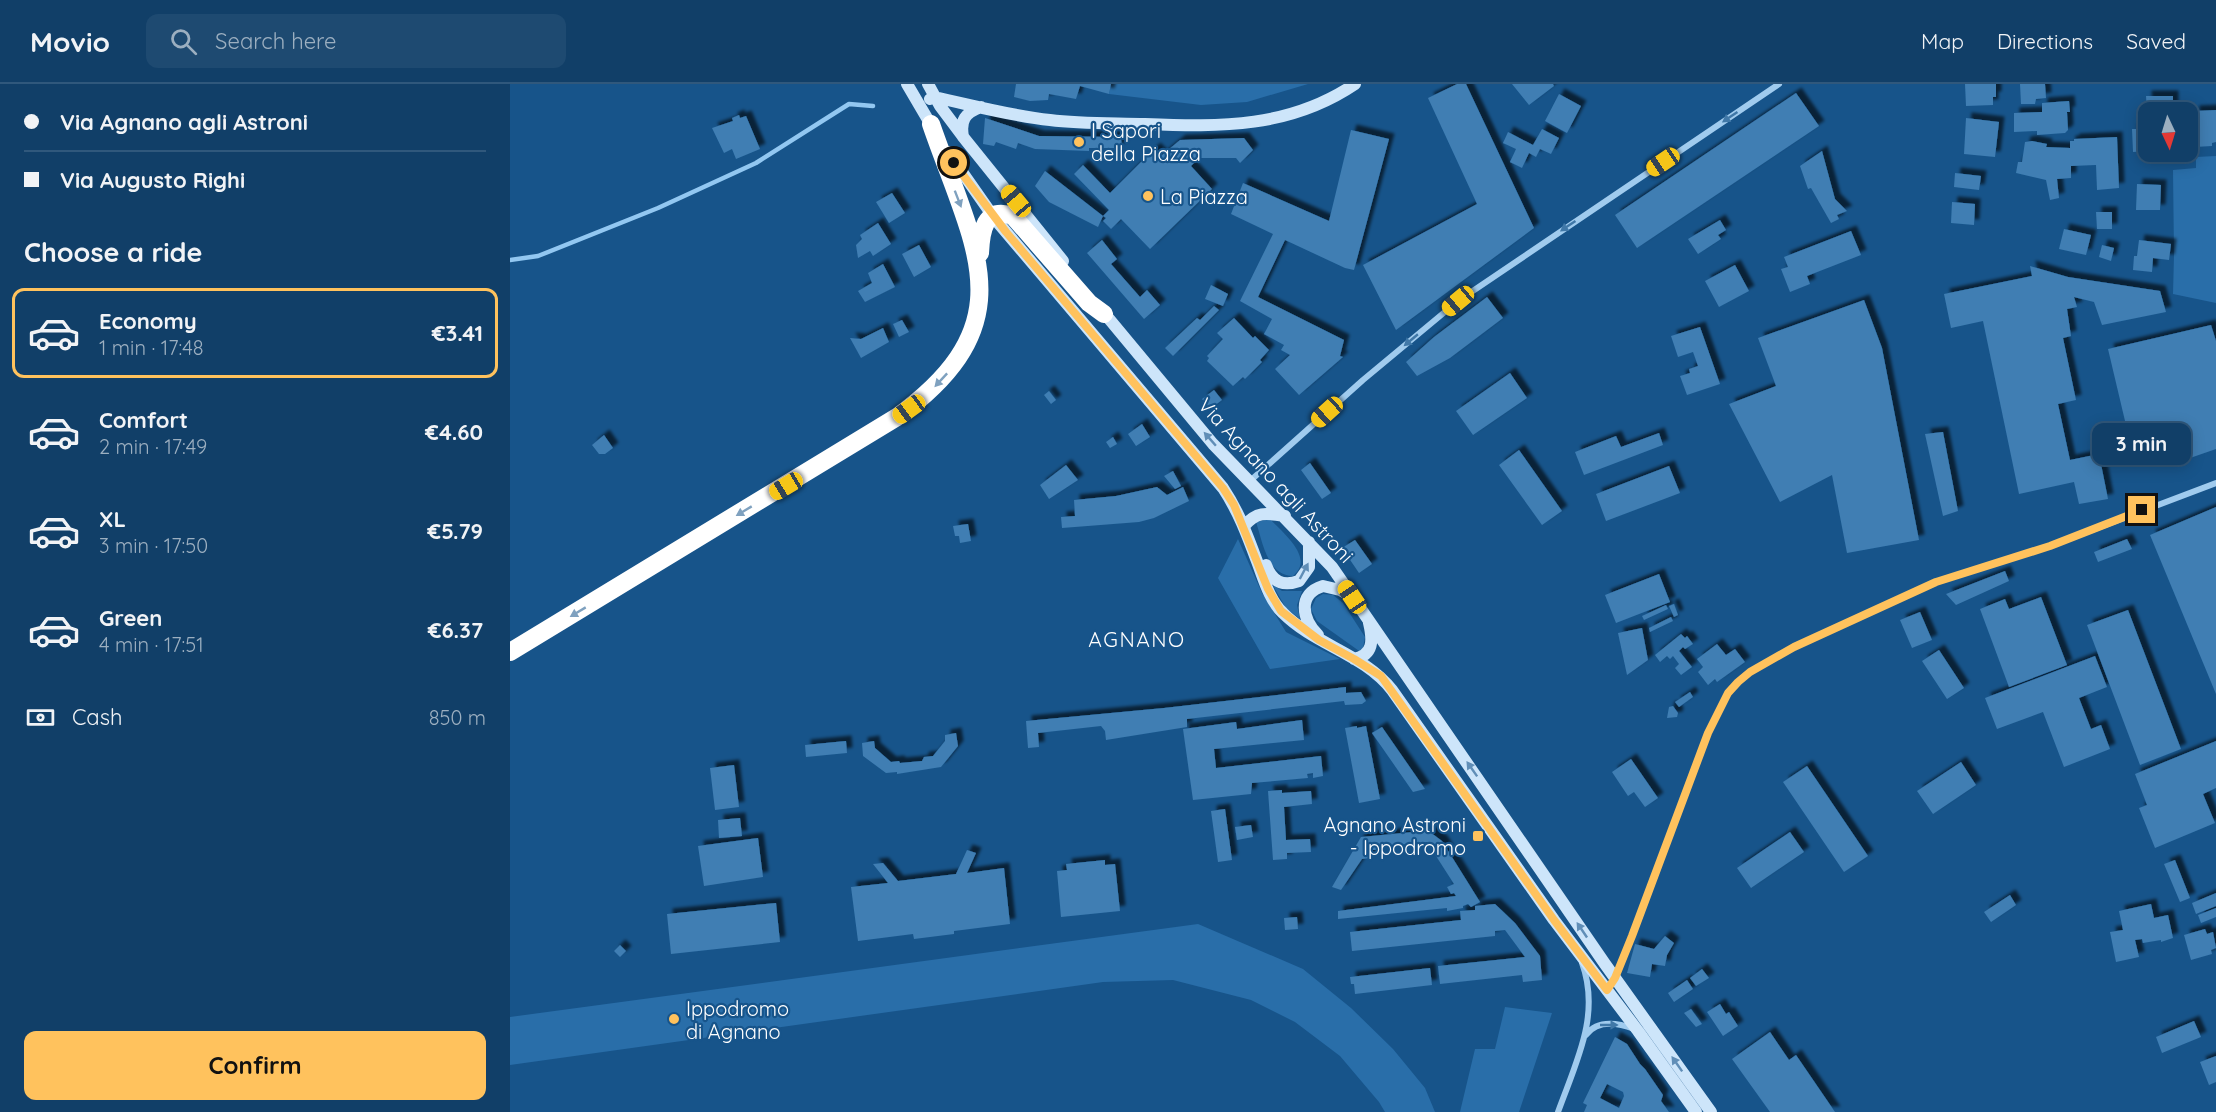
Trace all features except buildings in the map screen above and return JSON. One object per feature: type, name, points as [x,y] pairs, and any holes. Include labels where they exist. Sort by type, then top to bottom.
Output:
[{"type":"highway","points":[[924,114],[966,218],[979,265]]},
{"type":"highway","points":[[510,652],[921,401],[953,368],[973,330],[981,298],[979,265],[983,228],[986,221],[993,216],[1005,214],[1013,216],[1089,303],[1104,314]]},
{"type":"main road","name":"Via Agnano agli Astroni","points":[[907,84],[954,163],[993,216],[1122,370],[1208,468],[1234,505],[1268,589],[1281,611],[1297,626],[1381,676],[1576,949],[1638,1030],[1696,1112]]},
{"type":"main road","name":"Via Agnano agli Astroni","points":[[928,84],[934,97],[964,138],[1026,213],[1104,314],[1213,444],[1332,567],[1615,978],[1711,1112]]},
{"type":"main road","points":[[924,114],[934,97],[1052,121],[1229,125],[1267,120],[1300,112],[1338,95],[1355,84]]},
{"type":"main road","points":[[964,138],[963,120],[968,113],[981,107]]},
{"type":"main road","points":[[1285,516],[1266,512],[1258,514],[1244,526],[1258,544],[1273,579],[1279,583],[1293,584],[1303,578],[1309,567],[1309,542]]},
{"type":"main road","points":[[1329,646],[1315,632],[1305,617],[1305,601],[1316,588],[1323,586],[1340,590],[1352,597]]},
{"type":"main road","points":[[1354,659],[1370,651],[1372,644],[1368,619]]},
{"type":"street","points":[[1250,481],[1363,380],[1458,301],[1779,84]]},
{"type":"street","points":[[1607,990],[1615,978],[1708,733],[1728,693],[1750,672],[1794,647],[1936,582],[2050,546],[2216,483]]},
{"type":"street","points":[[1558,1112],[1589,1017],[1589,988],[1576,949]]},
{"type":"street","points":[[1584,1038],[1597,1025],[1619,1025],[1638,1030]]},
{"type":"shaded area","points":[[1111,84],[1308,84],[1247,102],[1201,105],[1109,94]]},
{"type":"shaded area","points":[[2216,156],[2216,303],[2173,294],[2173,170],[2196,168],[2198,157]]},
{"type":"shaded area","points":[[1270,519],[1295,546],[1299,554],[1301,562],[1293,576],[1277,570],[1267,556],[1256,522]]},
{"type":"shaded area","points":[[1238,539],[1262,593],[1286,632],[1340,659],[1270,669],[1218,578]]},
{"type":"shaded area","points":[[1272,584],[1282,591],[1302,591],[1297,605],[1300,619],[1286,608]]},
{"type":"shaded area","points":[[1323,594],[1333,595],[1343,603],[1365,637],[1362,653],[1317,621],[1311,609],[1316,598]]},
{"type":"shaded area","name":"Ippodromo di Agnano","points":[[1198,924],[1303,969],[1351,1008],[1393,1049],[1425,1088],[1435,1112],[1385,1112],[1340,1056],[1295,1022],[1251,1000],[1173,980],[1103,982],[510,1065],[510,1017]]},
{"type":"shaded area","points":[[1505,1007],[1552,1013],[1519,1112],[1460,1112],[1475,1049],[1495,1049]]},
{"type":"waterway","points":[[510,260],[538,256],[658,208],[756,163],[849,104],[873,106]]},
{"type":"place","name":"I Sapori della Piazza","points":[[1079,142]]},
{"type":"place","name":"La Piazza","points":[[1148,196]]},
{"type":"place","name":"Agnano Astroni - Ippodromo","points":[[1478,836]]},
{"type":"place","name":"Ippodromo di Agnano","points":[[674,1019]]},
{"type":"district","name":"AGNANO","points":[[1137,639]]},
{"type":"route","points":[[954,163],[995,219],[1223,488],[1244,526],[1268,589],[1281,611],[1297,626],[1381,676],[1554,920],[1607,990],[1615,978],[1632,936],[1708,733],[1728,693],[1738,682],[1750,672],[1794,647],[1921,591],[1936,582],[2050,546],[2142,510]]}]
